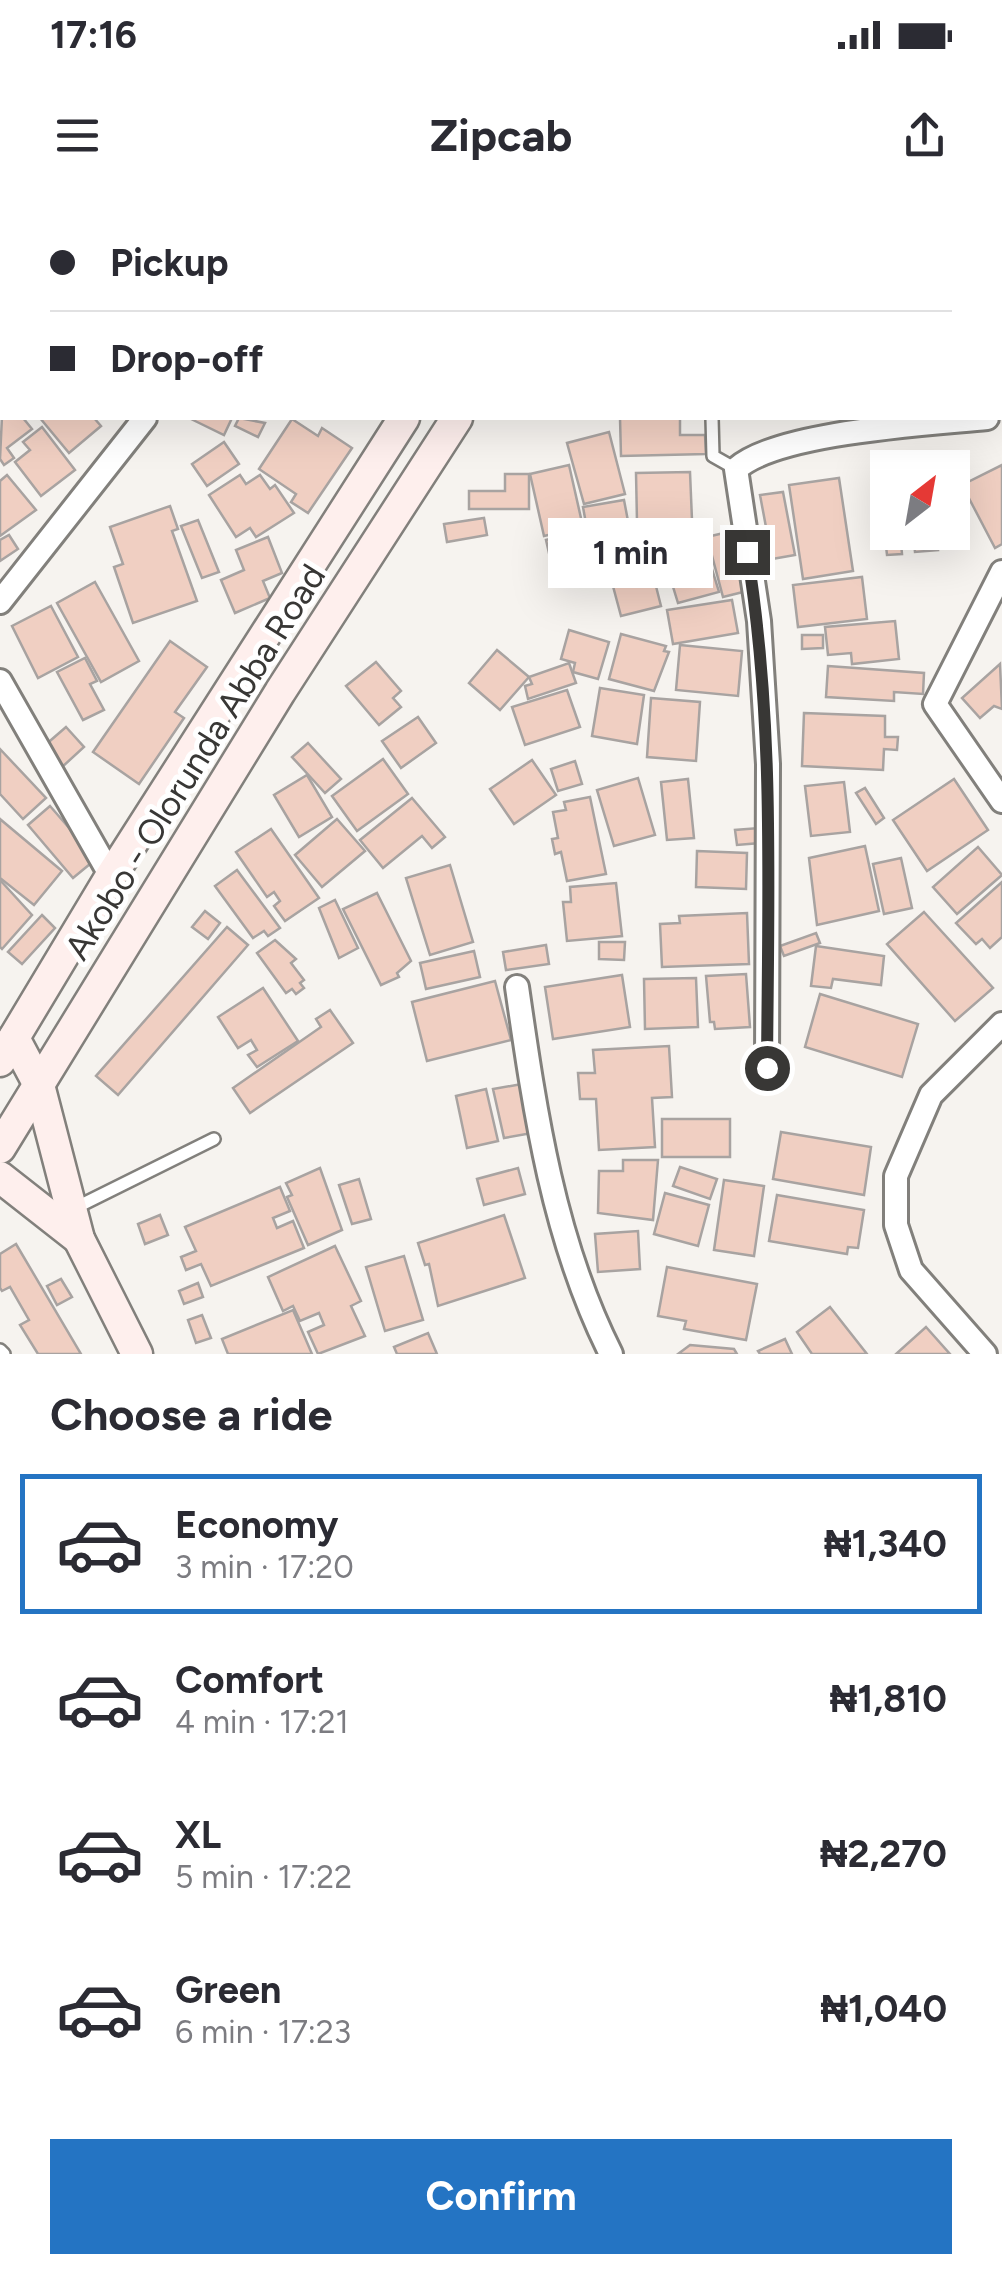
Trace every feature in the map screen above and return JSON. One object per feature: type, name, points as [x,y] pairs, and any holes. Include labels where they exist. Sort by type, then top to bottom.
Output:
[{"type":"main road","name":"Akobo - Olorunda Abba Road","points":[[7,1050],[112,876],[403,420]]},
{"type":"main road","name":"Akobo - Olorunda Abba Road","points":[[0,1148],[280,692],[456,420]]},
{"type":"main road","points":[[7,1050],[39,1085],[68,1222],[137,1354]]},
{"type":"main road","points":[[0,1177],[68,1222]]},
{"type":"street","points":[[0,602],[143,420]]},
{"type":"street","points":[[767,1068],[768,764],[759,621],[736,469],[752,454],[824,438],[971,420]]},
{"type":"street","points":[[1002,572],[935,704],[1002,802]]},
{"type":"street","points":[[0,681],[112,876]]},
{"type":"street","points":[[517,987],[537,1132],[572,1255],[611,1354]]},
{"type":"street","points":[[985,1354],[911,1270],[896,1225],[896,1176],[932,1095],[1002,1024]]},
{"type":"lane","points":[[712,420],[713,456],[736,469]]},
{"type":"lane","points":[[68,1222],[214,1139]]},
{"type":"building","points":[[2,420],[25,420],[32,429],[7,448],[14,458],[4,465],[0,459]]},
{"type":"building","points":[[42,420],[96,420],[101,426],[69,453]]},
{"type":"building","points":[[193,420],[231,420],[224,435]]},
{"type":"building","points":[[238,420],[265,423],[258,437],[235,426]]},
{"type":"building","points":[[291,420],[318,436],[322,428],[352,448],[308,513],[291,502],[296,494],[259,469]]},
{"type":"building","points":[[620,420],[680,420],[680,435],[705,435],[706,454],[621,456]]},
{"type":"building","points":[[42,427],[75,470],[41,496],[15,462],[30,450],[23,442]]},
{"type":"building","points":[[609,432],[625,494],[584,504],[567,443]]},
{"type":"building","points":[[224,442],[239,464],[207,486],[192,464]]},
{"type":"building","points":[[569,465],[583,527],[544,536],[530,474]]},
{"type":"building","points":[[1002,465],[1002,544],[995,548],[970,500],[970,481]]},
{"type":"building","points":[[690,472],[692,520],[637,522],[636,473]]},
{"type":"building","points":[[505,474],[529,474],[529,509],[469,509],[469,491],[505,491]]},
{"type":"building","points":[[7,475],[36,510],[0,536],[0,481]]},
{"type":"building","points":[[240,475],[246,484],[260,475],[270,489],[275,485],[294,513],[256,537],[250,528],[236,537],[209,495]]},
{"type":"building","points":[[839,478],[853,571],[803,579],[789,485]]},
{"type":"building","points":[[783,492],[795,555],[772,559],[760,495]]},
{"type":"building","points":[[624,500],[628,521],[587,529],[583,507]]},
{"type":"building","points":[[170,506],[178,529],[172,531],[197,601],[133,623],[114,567],[123,564],[110,527]]},
{"type":"building","points":[[484,518],[487,535],[447,542],[444,524]]},
{"type":"building","points":[[198,520],[219,572],[202,578],[181,526]]},
{"type":"building","points":[[582,531],[587,553],[551,562],[546,540]]},
{"type":"building","points":[[732,531],[747,591],[723,597],[707,537]]},
{"type":"building","points":[[9,535],[18,549],[0,561],[0,540]]},
{"type":"building","points":[[268,537],[282,573],[263,581],[270,598],[235,613],[221,580],[244,570],[236,550]]},
{"type":"building","points":[[644,539],[661,606],[621,616],[603,549]]},
{"type":"building","points":[[704,543],[719,592],[678,603],[663,554]]},
{"type":"building","points":[[886,550],[902,550],[902,554],[887,555]]},
{"type":"building","points":[[862,577],[867,619],[798,627],[793,585]]},
{"type":"building","points":[[95,582],[139,661],[101,682],[57,603]]},
{"type":"building","points":[[732,600],[738,633],[673,644],[667,610]]},
{"type":"building","points":[[51,606],[78,657],[38,678],[12,626]]},
{"type":"building","points":[[895,621],[899,659],[852,664],[851,653],[828,655],[825,627]]},
{"type":"building","points":[[569,630],[609,642],[598,679],[573,672],[575,663],[561,659]]},
{"type":"building","points":[[621,634],[666,646],[664,651],[669,652],[654,691],[609,679]]},
{"type":"building","points":[[802,635],[823,635],[823,648],[802,649]]},
{"type":"building","points":[[170,641],[207,667],[175,712],[184,718],[139,784],[93,752]]},
{"type":"building","points":[[680,645],[742,651],[738,696],[676,690]]},
{"type":"building","points":[[497,650],[529,677],[500,710],[469,683]]},
{"type":"building","points":[[85,658],[97,681],[90,684],[104,710],[83,720],[57,672]]},
{"type":"building","points":[[376,662],[401,691],[393,698],[401,707],[379,725],[346,686]]},
{"type":"building","points":[[569,663],[576,683],[528,699],[525,686],[532,684],[529,677]]},
{"type":"building","points":[[1000,664],[1002,709],[994,706],[980,718],[962,698]]},
{"type":"building","points":[[828,666],[924,673],[923,694],[894,692],[894,701],[826,697]]},
{"type":"building","points":[[600,688],[644,695],[637,744],[592,736]]},
{"type":"building","points":[[567,690],[580,727],[525,745],[512,707]]},
{"type":"building","points":[[651,698],[700,702],[696,761],[647,757]]},
{"type":"building","points":[[804,713],[885,716],[885,737],[898,737],[897,750],[884,749],[883,770],[802,766]]},
{"type":"building","points":[[418,717],[436,743],[401,768],[382,741]]},
{"type":"building","points":[[66,727],[84,747],[61,768],[43,747]]},
{"type":"building","points":[[308,743],[341,779],[325,793],[292,757]]},
{"type":"building","points":[[0,749],[46,798],[23,819],[0,794]]},
{"type":"building","points":[[383,759],[408,794],[357,831],[332,796]]},
{"type":"building","points":[[532,760],[556,795],[514,824],[490,789]]},
{"type":"building","points":[[575,761],[582,784],[558,791],[551,769]]},
{"type":"building","points":[[307,775],[332,817],[299,837],[274,795]]},
{"type":"building","points":[[638,778],[655,835],[614,846],[597,790]]},
{"type":"building","points":[[688,779],[694,838],[667,840],[661,782]]},
{"type":"building","points":[[954,779],[988,830],[927,871],[893,820]]},
{"type":"building","points":[[844,782],[850,832],[811,836],[805,786]]},
{"type":"building","points":[[865,788],[884,818],[876,824],[856,793]]},
{"type":"building","points":[[590,797],[606,874],[567,881],[561,852],[555,854],[552,839],[558,838],[553,812],[566,810],[564,802]]},
{"type":"building","points":[[412,798],[445,837],[432,848],[422,836],[383,868],[360,840]]},
{"type":"building","points":[[50,806],[96,859],[73,878],[28,825]]},
{"type":"building","points":[[0,819],[62,871],[34,905],[0,878]]},
{"type":"building","points":[[337,819],[365,851],[322,887],[295,855]]},
{"type":"building","points":[[759,828],[760,843],[737,845],[735,830]]},
{"type":"building","points":[[271,829],[319,898],[285,921],[274,906],[280,901],[274,892],[267,897],[236,852]]},
{"type":"building","points":[[865,846],[879,911],[817,925],[809,858]]},
{"type":"building","points":[[978,847],[1002,875],[957,914],[933,887]]},
{"type":"building","points":[[697,851],[747,853],[746,889],[696,887]]},
{"type":"building","points":[[901,858],[912,908],[884,914],[873,864]]},
{"type":"building","points":[[450,865],[473,942],[430,955],[406,878]]},
{"type":"building","points":[[237,870],[280,928],[268,936],[264,931],[253,938],[215,886]]},
{"type":"building","points":[[0,880],[32,915],[2,949],[0,947]]},
{"type":"building","points":[[1002,882],[1002,937],[990,948],[982,939],[976,944],[956,923]]},
{"type":"building","points":[[616,883],[622,936],[567,941],[563,902],[571,902],[570,887]]},
{"type":"building","points":[[377,893],[411,961],[397,973],[399,977],[381,985],[343,909]]},
{"type":"building","points":[[335,900],[358,948],[339,958],[319,908]]},
{"type":"building","points":[[205,911],[220,923],[208,939],[192,927]]},
{"type":"building","points":[[924,912],[993,988],[955,1021],[887,944]]},
{"type":"building","points":[[747,913],[749,964],[662,967],[660,924],[680,923],[679,916]]},
{"type":"building","points":[[42,915],[55,928],[22,964],[8,952]]},
{"type":"building","points":[[227,927],[248,945],[118,1095],[96,1076]]},
{"type":"building","points":[[816,933],[820,943],[784,956],[780,946]]},
{"type":"building","points":[[275,940],[296,959],[291,963],[304,980],[300,983],[304,988],[296,994],[292,989],[286,993],[257,953]]},
{"type":"building","points":[[599,942],[625,942],[624,960],[599,959]]},
{"type":"building","points":[[546,945],[549,964],[506,970],[503,952]]},
{"type":"building","points":[[816,946],[884,956],[881,985],[833,979],[831,988],[811,986]]},
{"type":"building","points":[[474,951],[480,977],[426,989],[420,963]]},
{"type":"building","points":[[746,974],[750,1027],[715,1029],[714,1022],[710,1022],[706,976]]},
{"type":"building","points":[[622,975],[630,1027],[553,1039],[545,987]]},
{"type":"building","points":[[696,978],[698,1027],[645,1029],[644,979]]},
{"type":"building","points":[[495,981],[511,1040],[427,1061],[412,1002]]},
{"type":"building","points":[[263,988],[298,1041],[257,1067],[248,1055],[257,1050],[251,1040],[238,1048],[218,1017]]},
{"type":"building","points":[[820,994],[918,1024],[902,1077],[805,1047]]},
{"type":"building","points":[[330,1010],[353,1043],[250,1113],[233,1088],[321,1027],[316,1019]]},
{"type":"building","points":[[669,1046],[672,1097],[652,1098],[655,1147],[599,1150],[596,1099],[580,1099],[578,1073],[595,1073],[593,1050]]},
{"type":"building","points":[[522,1084],[532,1133],[504,1138],[493,1089]]},
{"type":"building","points":[[486,1089],[498,1141],[467,1148],[456,1096]]},
{"type":"building","points":[[662,1119],[730,1119],[730,1157],[662,1157]]},
{"type":"building","points":[[781,1132],[871,1147],[864,1195],[773,1179]]},
{"type":"building","points":[[623,1160],[658,1160],[653,1220],[598,1213],[599,1171],[623,1171]]},
{"type":"building","points":[[680,1167],[717,1179],[710,1199],[673,1186]]},
{"type":"building","points":[[320,1168],[342,1230],[308,1245],[287,1197],[292,1195],[286,1183]]},
{"type":"building","points":[[518,1168],[525,1194],[484,1205],[477,1179]]},
{"type":"building","points":[[359,1179],[371,1219],[352,1224],[339,1185]]},
{"type":"building","points":[[724,1180],[764,1186],[754,1256],[714,1250]]},
{"type":"building","points":[[280,1187],[290,1211],[273,1218],[277,1228],[293,1221],[304,1248],[211,1286],[201,1264],[186,1270],[181,1257],[196,1251],[185,1227]]},
{"type":"building","points":[[665,1193],[709,1205],[698,1246],[654,1234]]},
{"type":"building","points":[[777,1195],[864,1210],[858,1248],[848,1247],[847,1254],[769,1241]]},
{"type":"building","points":[[160,1215],[168,1235],[145,1244],[138,1224]]},
{"type":"building","points":[[504,1215],[525,1278],[438,1306],[429,1264],[425,1265],[418,1243]]},
{"type":"building","points":[[638,1231],[640,1269],[598,1272],[595,1234]]},
{"type":"building","points":[[16,1244],[81,1354],[38,1354],[20,1325],[29,1320],[10,1287],[2,1291],[0,1288],[0,1254]]},
{"type":"building","points":[[335,1246],[361,1301],[351,1306],[365,1336],[318,1354],[308,1332],[324,1325],[319,1313],[300,1321],[293,1306],[283,1311],[268,1277]]},
{"type":"building","points":[[404,1256],[423,1320],[385,1331],[366,1267]]},
{"type":"building","points":[[667,1267],[757,1284],[746,1340],[684,1329],[686,1321],[658,1316]]},
{"type":"building","points":[[61,1279],[72,1297],[57,1305],[47,1286]]},
{"type":"building","points":[[198,1283],[203,1297],[184,1304],[179,1291]]},
{"type":"building","points":[[830,1307],[867,1354],[812,1354],[797,1332]]},
{"type":"building","points":[[293,1310],[312,1354],[228,1354],[222,1339]]},
{"type":"building","points":[[202,1315],[211,1338],[196,1343],[188,1320]]},
{"type":"building","points":[[926,1327],[950,1354],[896,1354]]},
{"type":"building","points":[[428,1333],[437,1354],[397,1354],[394,1347]]},
{"type":"building","points":[[785,1339],[792,1354],[758,1351]]},
{"type":"building","points":[[690,1345],[734,1349],[737,1354],[678,1354]]},
{"type":"route","points":[[747,552],[759,621],[768,764],[767,1068]]}]
